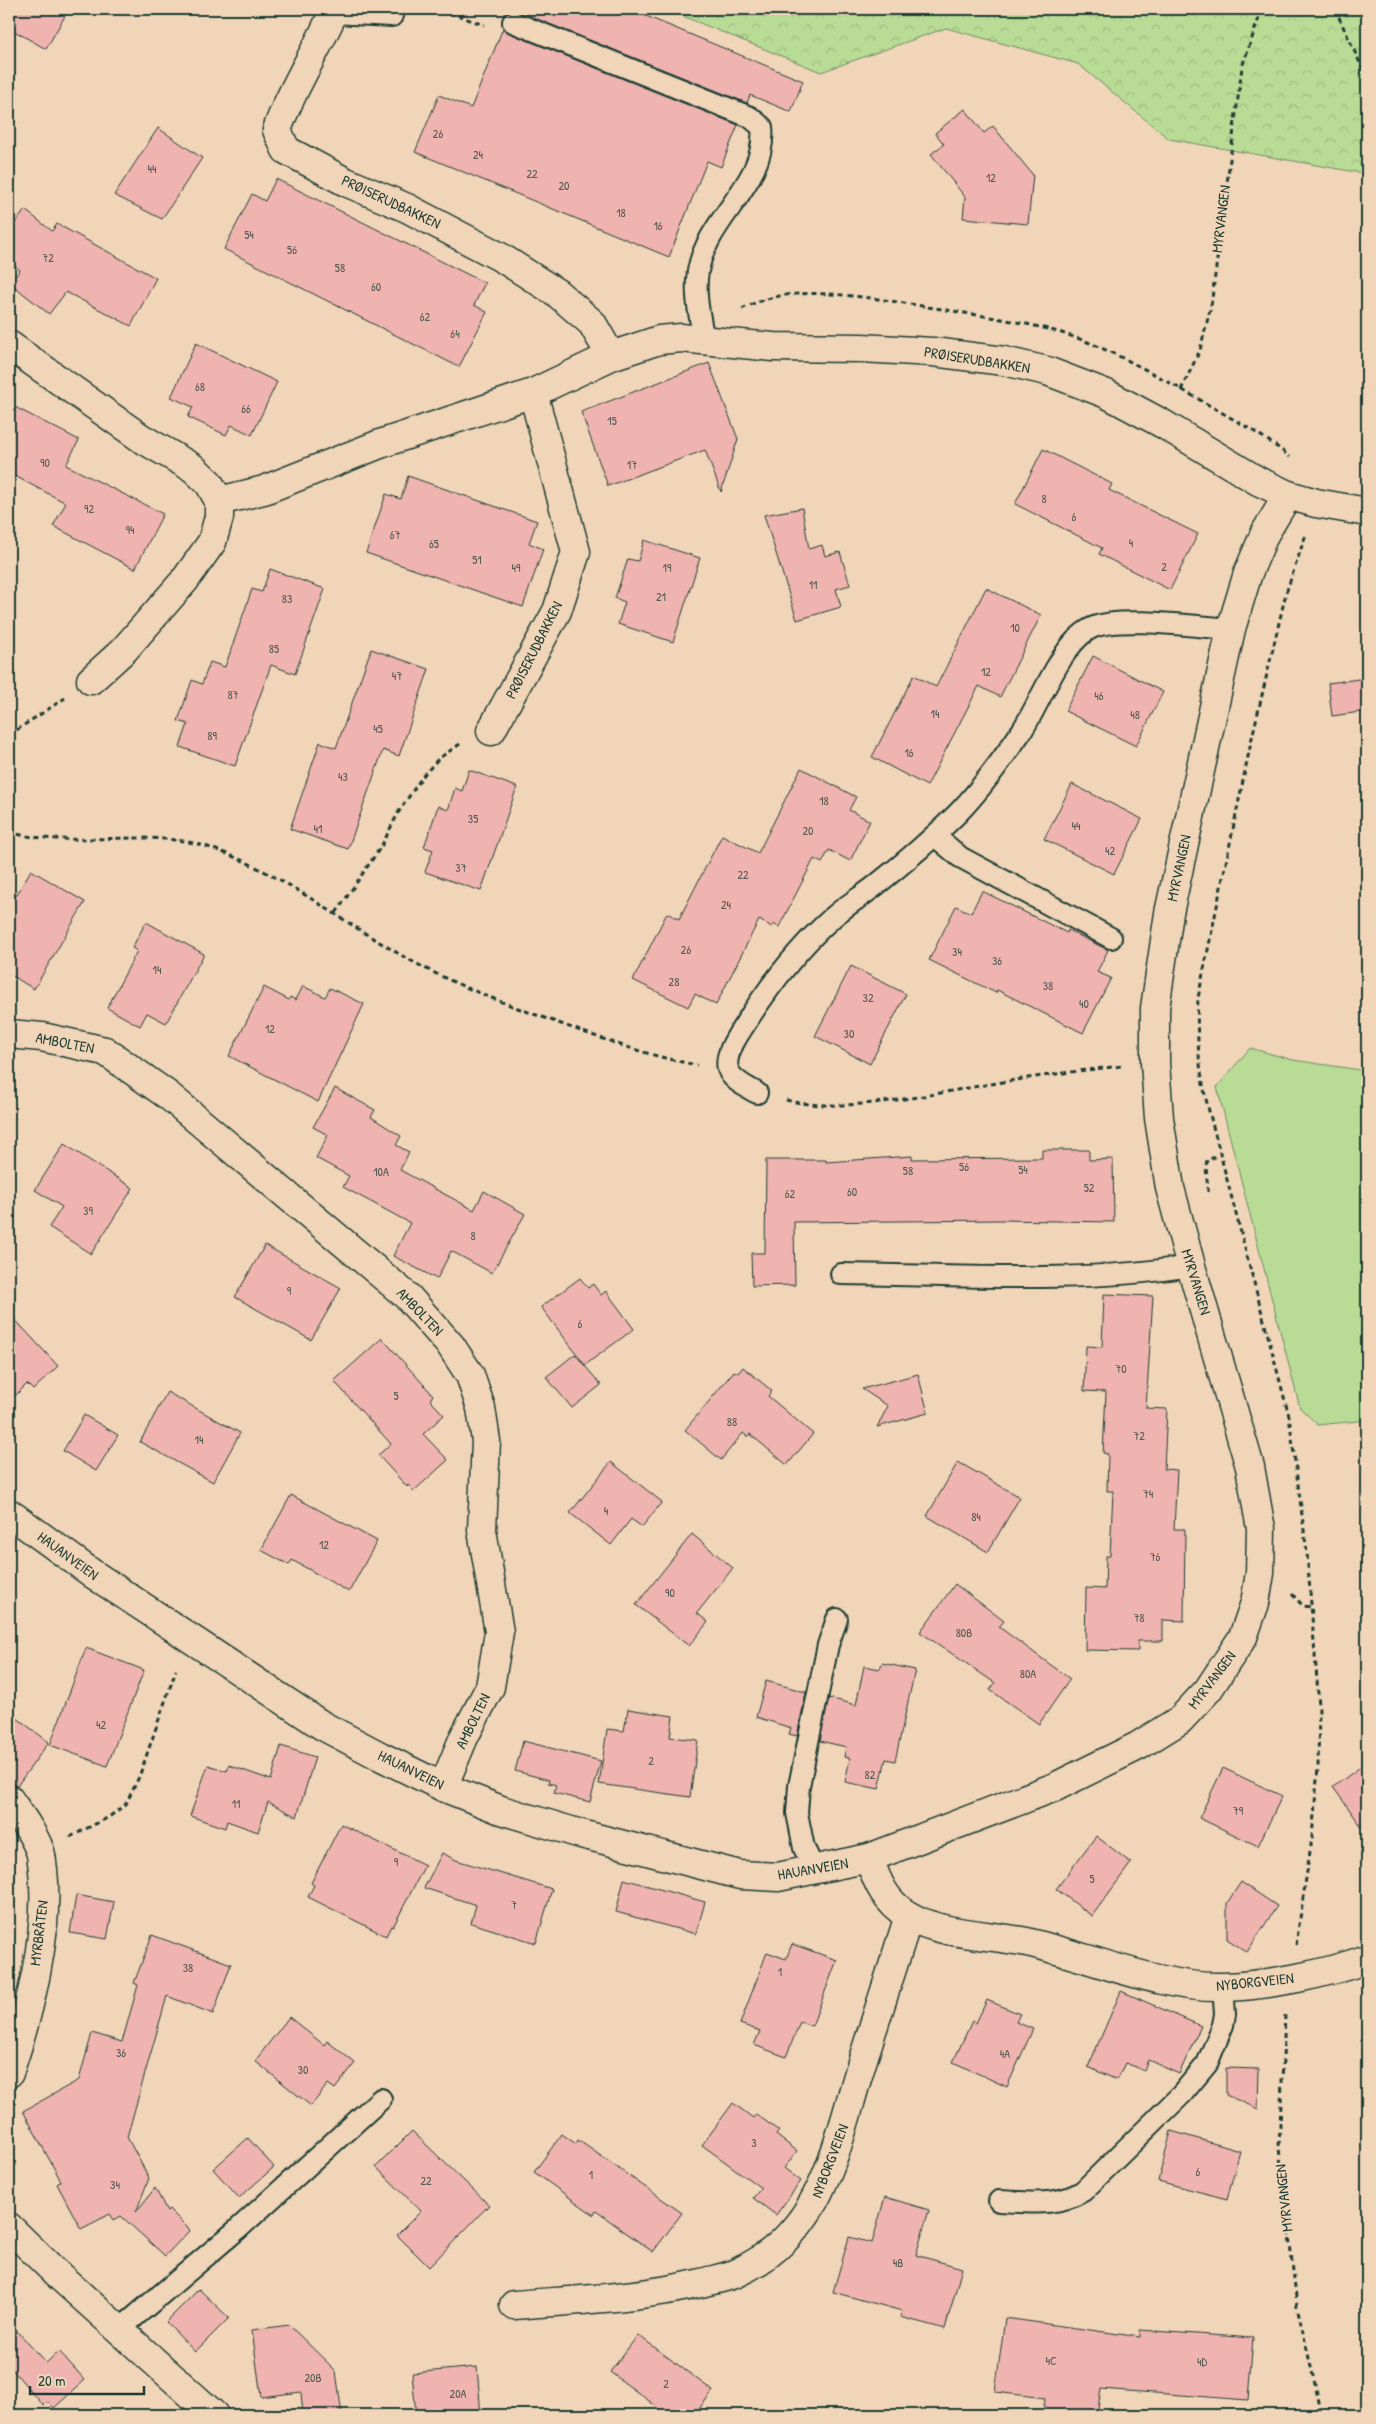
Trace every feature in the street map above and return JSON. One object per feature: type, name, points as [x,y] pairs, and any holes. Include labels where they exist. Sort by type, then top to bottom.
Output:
[{"type":"street","name":"PRØISERUDBAKKEN","points":[[332,11],[286,104],[277,130],[286,150],[346,182],[407,208],[502,258],[557,293],[592,323],[611,356]]},
{"type":"street","name":"PRØISERUDBAKKEN","points":[[219,501],[264,490],[380,444],[533,393],[611,356],[659,340],[704,340],[773,348],[861,348],[933,352],[1004,361],[1075,381],[1107,394],[1163,424],[1258,481],[1288,495],[1316,503],[1367,512]]},
{"type":"street","points":[[9,345],[141,438],[193,468],[209,484],[219,501],[219,517],[212,542],[185,580],[136,636],[92,680]]},
{"type":"street","name":"PRØISERUDBAKKEN","points":[[491,731],[557,611],[576,552],[533,393]]},
{"type":"street","name":"MYRVANGEN","points":[[870,1858],[1054,1787],[1138,1746],[1180,1720],[1208,1690],[1243,1637],[1256,1603],[1260,1573],[1261,1529],[1250,1467],[1170,1188],[1160,1118],[1155,1063],[1155,1008],[1169,913],[1231,629],[1248,572],[1265,533],[1288,495]]},
{"type":"street","name":"AMBOLTEN","points":[[9,1034],[42,1037],[105,1051],[169,1096],[408,1297],[451,1346],[470,1375],[481,1408],[486,1441],[482,1530],[499,1632],[490,1687],[464,1737],[443,1786]]},
{"type":"street","name":"HAUANVEIEN","points":[[9,1513],[93,1574],[323,1726],[443,1786],[501,1810],[572,1832],[740,1875],[778,1876],[870,1858]]},
{"type":"street","name":"MYRBRÅTEN","points":[[9,1799],[26,1822],[41,1853],[45,1902],[42,1930],[20,2039],[9,2073]]},
{"type":"street","name":"NYBORGVEIEN","points":[[870,1858],[878,1884],[890,1901],[909,1916],[939,1927],[1030,1943],[1185,1984],[1223,1988],[1291,1979],[1351,1965],[1367,1959]]},
{"type":"street","name":"NYBORGVEIEN","points":[[514,2305],[665,2292],[733,2275],[769,2254],[793,2233],[809,2212],[823,2184],[836,2150],[909,1916]]},
{"type":"street","points":[[9,2226],[20,2240],[214,2415]]},
{"type":"lane","points":[[332,11],[392,16]]},
{"type":"lane","points":[[514,22],[750,117],[762,127],[764,143],[755,170],[712,232],[700,265],[697,296],[704,340]]},
{"type":"lane","points":[[757,1093],[733,1078],[728,1068],[730,1049],[764,994],[793,957],[833,917],[874,887],[934,836],[990,775],[1023,730],[1055,668],[1075,642],[1094,627],[1120,623],[1156,623],[1231,629]]},
{"type":"lane","points":[[934,836],[960,857],[1111,938]]},
{"type":"lane","points":[[840,1274],[1047,1276],[1149,1272],[1191,1266]]},
{"type":"lane","points":[[814,1870],[804,1848],[797,1813],[799,1786],[828,1645],[837,1619]]},
{"type":"lane","points":[[999,2201],[1046,2203],[1071,2198],[1082,2191],[1182,2094],[1207,2064],[1224,2025],[1223,1988]]},
{"type":"lane","points":[[119,2330],[238,2229],[381,2099]]},
{"type":"path","points":[[432,9],[444,10],[500,29],[514,22]]},
{"type":"path","name":"MYRVANGEN","points":[[1163,424],[1200,350],[1211,306],[1242,67],[1262,9]]},
{"type":"path","points":[[1335,9],[1367,78]]},
{"type":"path","points":[[1181,389],[1272,442],[1294,460]]},
{"type":"path","name":"MYRVANGEN","points":[[1316,503],[1286,593],[1251,742],[1198,998],[1196,1034],[1200,1075],[1289,1416],[1307,1553],[1319,1706],[1318,1768],[1312,1838],[1284,2026],[1279,2148],[1297,2306],[1322,2415]]},
{"type":"path","points":[[9,735],[92,680]]},
{"type":"path","points":[[336,913],[382,845],[398,813],[422,777],[438,759],[457,745],[491,731]]},
{"type":"path","points":[[9,832],[44,839],[168,839],[209,847],[281,878],[391,950],[466,987],[620,1045],[696,1065],[728,1068]]},
{"type":"path","points":[[757,1093],[801,1102],[839,1105],[888,1102],[998,1082],[1155,1063]]},
{"type":"path","points":[[41,1853],[109,1817],[126,1804],[139,1777],[169,1693],[185,1635]]},
{"type":"green space","points":[[665,9],[1367,9],[1367,174],[1169,139],[1078,64],[946,28],[821,72]]},
{"type":"green space","points":[[1250,1048],[1293,1060],[1367,1071],[1367,1420],[1318,1425],[1300,1408],[1217,1087]]},
{"type":"building","points":[[9,9],[69,9],[46,49],[9,28]]},
{"type":"building","points":[[511,9],[629,9],[803,81],[791,112],[750,95],[747,103],[517,11],[510,11]]},
{"type":"building","points":[[503,28],[509,33],[738,125],[721,167],[707,161],[669,257],[415,152],[439,95],[471,108]]},
{"type":"building","points":[[965,109],[984,133],[993,126],[1033,175],[1028,224],[963,218],[965,197],[931,154],[944,144],[935,133]]},
{"type":"building","points":[[158,128],[202,158],[162,219],[114,195]]},
{"type":"building","points":[[276,179],[485,283],[474,305],[487,312],[459,367],[224,249],[252,194],[265,201]]},
{"type":"building","points":[[25,210],[52,231],[57,224],[156,278],[131,326],[66,292],[49,314],[10,283],[20,270],[9,261],[9,231]]},
{"type":"building","points":[[196,343],[277,382],[252,435],[231,425],[226,435],[188,417],[193,407],[171,397]]},
{"type":"building","points":[[709,363],[738,439],[721,492],[705,450],[608,486],[581,412]]},
{"type":"building","points":[[9,404],[79,440],[66,465],[163,514],[135,569],[53,526],[66,503],[9,473]]},
{"type":"building","points":[[1043,449],[1112,484],[1109,490],[1198,534],[1170,590],[1099,554],[1102,548],[1015,504]]},
{"type":"building","points":[[408,476],[537,521],[529,543],[543,549],[523,607],[366,553],[386,494],[401,499]]},
{"type":"building","points":[[802,508],[809,549],[822,545],[825,556],[840,552],[850,585],[836,589],[841,607],[797,620],[764,515]]},
{"type":"building","points":[[644,540],[700,558],[673,642],[618,624],[625,602],[615,598],[628,559],[638,561]]},
{"type":"building","points":[[270,569],[325,589],[295,674],[271,665],[235,766],[180,747],[188,724],[178,721],[192,680],[202,684],[210,662],[225,667],[252,589],[262,592]]},
{"type":"building","points":[[986,588],[1041,615],[1000,697],[979,686],[927,786],[872,757],[914,675],[936,687]]},
{"type":"building","points":[[371,649],[429,669],[399,756],[383,750],[348,849],[290,829],[320,742],[336,748]]},
{"type":"building","points":[[1093,656],[1163,692],[1136,746],[1065,711]]},
{"type":"building","points":[[1367,678],[1367,711],[1332,716],[1328,683]]},
{"type":"building","points":[[801,768],[856,797],[849,810],[870,821],[850,861],[829,850],[822,863],[814,859],[779,927],[773,924],[772,927],[759,920],[716,1005],[695,994],[688,1007],[633,980],[667,913],[679,919],[722,835],[758,853]]},
{"type":"building","points":[[469,770],[517,787],[481,891],[425,872],[433,850],[424,847],[438,806],[448,810],[455,788],[462,791]]},
{"type":"building","points":[[1072,784],[1142,819],[1114,874],[1044,839]]},
{"type":"building","points":[[31,870],[85,902],[34,989],[9,974],[9,908]]},
{"type":"building","points":[[982,891],[1067,933],[1068,930],[1108,950],[1097,972],[1111,978],[1083,1033],[997,990],[996,993],[929,960],[956,906],[971,913]]},
{"type":"building","points":[[146,922],[204,954],[166,1023],[147,1013],[140,1026],[107,1008],[137,951],[132,948]]},
{"type":"building","points":[[851,966],[906,994],[870,1064],[815,1036]]},
{"type":"building","points":[[303,986],[325,997],[330,988],[364,1004],[318,1102],[229,1056],[264,987],[289,1000],[290,997],[296,1000]]},
{"type":"building","points":[[335,1088],[375,1110],[371,1117],[401,1136],[396,1145],[409,1152],[400,1170],[474,1210],[484,1191],[525,1214],[492,1273],[451,1251],[437,1279],[393,1256],[410,1223],[343,1187],[349,1176],[316,1158],[328,1135],[313,1127]]},
{"type":"building","points":[[64,1144],[133,1188],[91,1254],[49,1227],[62,1207],[35,1190]]},
{"type":"building","points":[[1042,1150],[1089,1150],[1089,1160],[1113,1159],[1114,1222],[1001,1220],[794,1222],[795,1285],[752,1286],[751,1253],[765,1253],[766,1160],[826,1160],[826,1162],[912,1156],[912,1159],[1042,1158]]},
{"type":"building","points":[[265,1245],[341,1288],[311,1340],[235,1297]]},
{"type":"building","points":[[580,1278],[588,1288],[593,1284],[601,1295],[606,1291],[634,1329],[585,1365],[541,1307]]},
{"type":"building","points":[[1104,1294],[1153,1296],[1146,1408],[1167,1409],[1164,1469],[1177,1470],[1174,1529],[1185,1529],[1184,1621],[1163,1620],[1163,1641],[1138,1641],[1138,1651],[1085,1650],[1086,1588],[1105,1589],[1106,1556],[1110,1556],[1113,1491],[1107,1491],[1108,1454],[1103,1453],[1106,1392],[1084,1391],[1086,1346],[1102,1347]]},
{"type":"building","points":[[9,1313],[58,1366],[33,1390],[27,1384],[9,1402]]},
{"type":"building","points":[[382,1338],[433,1395],[430,1400],[444,1415],[423,1434],[448,1460],[414,1491],[408,1485],[407,1487],[378,1455],[391,1444],[334,1381]]},
{"type":"building","points":[[575,1354],[601,1385],[572,1408],[546,1377]]},
{"type":"building","points":[[743,1367],[772,1391],[768,1396],[813,1434],[787,1465],[750,1434],[748,1437],[743,1433],[721,1460],[685,1430],[734,1371],[738,1373]]},
{"type":"building","points":[[918,1374],[928,1413],[877,1427],[888,1406],[862,1389]]},
{"type":"building","points":[[167,1392],[240,1433],[213,1482],[140,1442]]},
{"type":"building","points":[[84,1415],[118,1435],[96,1471],[63,1451]]},
{"type":"building","points":[[611,1462],[662,1502],[642,1527],[631,1519],[611,1545],[570,1513]]},
{"type":"building","points":[[958,1462],[1020,1497],[988,1552],[927,1516]]},
{"type":"building","points":[[291,1495],[377,1541],[349,1592],[292,1560],[289,1565],[261,1550]]},
{"type":"building","points":[[692,1534],[733,1568],[697,1613],[708,1622],[689,1646],[636,1605]]},
{"type":"building","points":[[955,1584],[1004,1621],[999,1627],[1070,1679],[1039,1724],[990,1690],[995,1683],[920,1632]]},
{"type":"building","points":[[86,1648],[144,1670],[107,1766],[50,1745]]},
{"type":"building","points":[[882,1663],[915,1670],[895,1761],[886,1759],[879,1789],[845,1782],[850,1758],[844,1757],[846,1747],[820,1741],[829,1698],[856,1705],[864,1666],[880,1669]]},
{"type":"building","points":[[766,1681],[806,1692],[797,1736],[789,1734],[791,1728],[756,1717]]},
{"type":"building","points":[[628,1709],[673,1716],[670,1737],[698,1740],[690,1797],[599,1784],[607,1729],[624,1731]]},
{"type":"building","points":[[9,1712],[49,1742],[17,1786],[9,1784]]},
{"type":"building","points":[[523,1741],[601,1761],[590,1802],[554,1793],[556,1785],[548,1783],[549,1780],[515,1771]]},
{"type":"building","points":[[281,1746],[315,1757],[297,1817],[268,1802],[258,1832],[227,1821],[225,1828],[190,1816],[208,1765],[227,1771],[229,1765],[271,1780]]},
{"type":"building","points":[[1367,1762],[1367,1834],[1333,1787]]},
{"type":"building","points":[[1223,1768],[1282,1796],[1258,1846],[1199,1818]]},
{"type":"building","points":[[341,1824],[425,1865],[393,1927],[391,1926],[386,1936],[308,1897],[314,1885],[311,1883]]},
{"type":"building","points":[[1096,1836],[1131,1863],[1092,1916],[1056,1889]]},
{"type":"building","points":[[442,1853],[456,1860],[552,1889],[536,1943],[471,1923],[476,1905],[424,1888]]},
{"type":"building","points":[[624,1879],[705,1902],[696,1934],[616,1912]]},
{"type":"building","points":[[1241,1882],[1277,1906],[1247,1952],[1227,1939],[1227,1903]]},
{"type":"building","points":[[76,1895],[114,1902],[107,1939],[70,1933]]},
{"type":"building","points":[[152,1935],[231,1964],[213,2014],[167,1996],[127,2137],[149,2178],[136,2212],[155,2188],[167,2211],[169,2209],[190,2230],[165,2256],[121,2216],[114,2220],[110,2214],[81,2229],[57,2184],[61,2181],[23,2111],[79,2080],[92,2033],[122,2042],[138,1985],[134,1983]]},
{"type":"building","points":[[792,1944],[837,1960],[812,2026],[800,2022],[786,2057],[754,2045],[760,2031],[740,2024],[767,1952],[786,1959]]},
{"type":"building","points":[[1121,1991],[1201,2026],[1179,2074],[1148,2060],[1144,2070],[1125,2063],[1117,2080],[1088,2067]]},
{"type":"building","points":[[987,2000],[1020,2014],[1016,2022],[1033,2029],[1007,2087],[953,2062],[972,2021],[976,2023]]},
{"type":"building","points":[[289,2017],[324,2045],[327,2041],[355,2063],[335,2089],[328,2084],[311,2106],[255,2061]]},
{"type":"building","points":[[1226,2068],[1259,2069],[1258,2109],[1226,2095]]},
{"type":"building","points":[[733,2103],[753,2118],[756,2114],[779,2131],[776,2135],[797,2151],[784,2168],[801,2181],[776,2215],[753,2198],[761,2188],[702,2145]]},
{"type":"building","points":[[412,2131],[489,2205],[429,2267],[397,2235],[421,2211],[376,2167]]},
{"type":"building","points":[[1171,2131],[1240,2151],[1227,2199],[1158,2181]]},
{"type":"building","points":[[562,2134],[576,2144],[578,2140],[682,2213],[653,2252],[596,2211],[594,2215],[534,2172]]},
{"type":"building","points":[[248,2138],[274,2167],[239,2198],[213,2169]]},
{"type":"building","points":[[885,2197],[929,2210],[916,2255],[962,2268],[945,2329],[900,2317],[902,2311],[833,2292],[849,2237],[872,2243]]},
{"type":"building","points":[[199,2289],[229,2318],[195,2352],[166,2322]]},
{"type":"building","points":[[1005,2318],[1140,2337],[1140,2330],[1253,2338],[1248,2400],[1101,2389],[1097,2415],[1043,2415],[1045,2398],[995,2392]]},
{"type":"building","points":[[9,2322],[46,2363],[59,2351],[85,2380],[54,2408],[48,2402],[44,2406],[9,2366]]},
{"type":"building","points":[[289,2325],[336,2371],[342,2415],[303,2415],[301,2392],[261,2397],[252,2330]]},
{"type":"building","points":[[638,2335],[713,2391],[694,2415],[668,2415],[610,2372]]},
{"type":"building","points":[[477,2367],[481,2415],[416,2415],[412,2373]]}]
